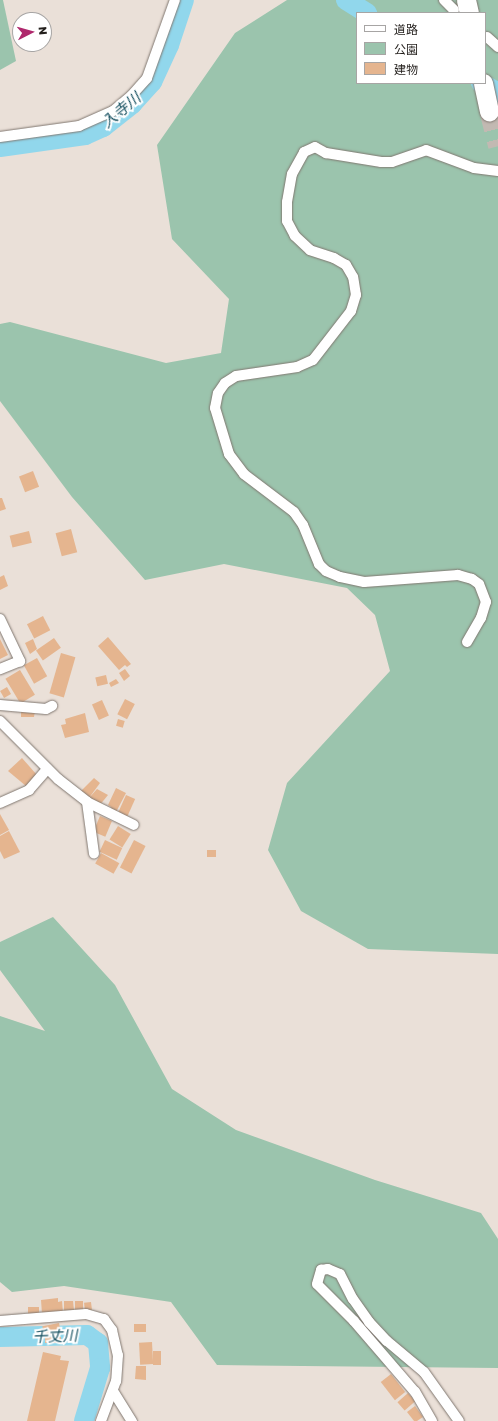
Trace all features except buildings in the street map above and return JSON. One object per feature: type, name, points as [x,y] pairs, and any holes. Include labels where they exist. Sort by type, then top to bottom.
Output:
[{"type":"highway","points":[[484,88],[489,111]]},
{"type":"street","points":[[0,137],[79,126],[113,111],[131,96],[147,78],[175,0]]},
{"type":"street","points":[[444,0],[463,8]]},
{"type":"street","points":[[487,38],[498,47]]},
{"type":"street","points":[[467,642],[481,618],[486,602],[479,584],[472,579],[458,575],[364,582],[340,577],[326,571],[319,564],[303,525],[294,512],[244,474],[229,454],[215,408],[218,393],[225,383],[236,376],[297,367],[313,360],[351,311],[356,295],[353,277],[346,265],[334,258],[310,250],[295,236],[287,221],[287,202],[292,174],[304,152],[315,148],[326,153],[381,162],[392,162],[426,150],[474,168],[498,171]]},
{"type":"street","points":[[0,619],[20,661],[0,669]]},
{"type":"street","points":[[0,705],[46,709],[52,706]]},
{"type":"street","points":[[0,722],[47,769],[86,802],[134,825]]},
{"type":"street","points":[[0,803],[29,790],[47,769]]},
{"type":"street","points":[[86,802],[94,854]]},
{"type":"street","points":[[432,1421],[415,1392],[354,1321],[317,1284],[321,1270],[328,1269],[340,1274],[353,1299],[369,1322],[387,1341],[424,1372],[459,1421]]},
{"type":"street","points":[[0,1321],[86,1314],[104,1319],[112,1330],[118,1355],[113,1391],[101,1421]]},
{"type":"street","points":[[113,1391],[132,1421]]},
{"type":"green space","points":[[0,0],[3,0],[12,42],[12,52],[14,52],[16,61],[0,70]]},
{"type":"green space","points":[[287,0],[498,0],[498,954],[368,949],[301,911],[268,850],[287,783],[390,671],[375,615],[347,588],[224,564],[145,580],[72,497],[0,401],[0,324],[10,322],[166,363],[221,353],[229,299],[172,239],[157,145],[235,33]]},
{"type":"green space","points":[[53,917],[115,985],[172,1089],[236,1130],[375,1180],[481,1213],[498,1239],[498,1368],[217,1365],[171,1302],[64,1286],[12,1292],[0,1282],[0,1016],[45,1031],[0,970],[0,942]]},
{"type":"waterway","name":"入寺川","points":[[0,147],[85,135],[103,127],[132,104],[152,82],[169,45],[184,0]]},
{"type":"waterway","name":"入寺川","points":[[346,0],[365,12]]},
{"type":"waterway","name":"入寺川","points":[[483,84],[498,93]]},
{"type":"waterway","name":"千丈川","points":[[0,1337],[87,1335],[98,1343],[100,1368],[84,1421]]},
{"type":"tunnel","points":[[489,111],[498,146]]}]
